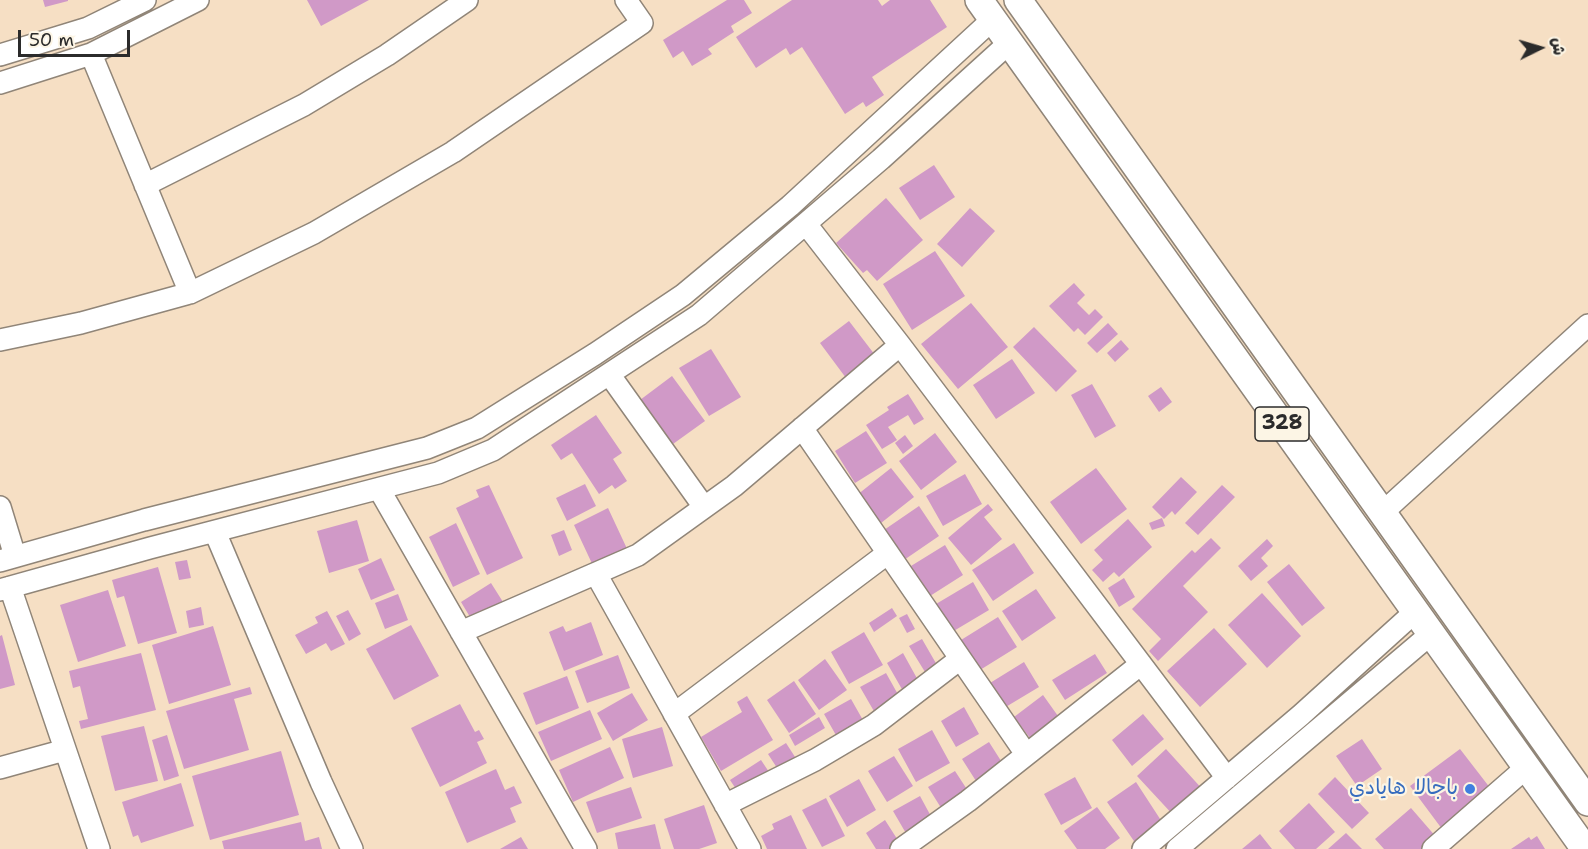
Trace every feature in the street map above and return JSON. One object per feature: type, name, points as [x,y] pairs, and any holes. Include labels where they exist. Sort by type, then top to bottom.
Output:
[{"type":"main road","points":[[1018,0],[1588,802]]},
{"type":"main road","name":"328","points":[[986,10],[1586,849]]},
{"type":"street","points":[[0,55],[88,28],[145,0]]},
{"type":"street","points":[[0,83],[91,54],[198,0]]},
{"type":"street","points":[[145,185],[304,105],[387,55],[467,0]]},
{"type":"street","points":[[0,340],[81,323],[190,293],[314,233],[453,152],[642,24],[626,0]]},
{"type":"street","points":[[0,507],[8,558],[144,520],[427,448],[477,428],[595,354],[683,295],[790,206],[986,10]]},
{"type":"street","points":[[99,849],[5,589],[150,548],[438,473],[493,450],[699,315],[806,224],[1010,43]]},
{"type":"street","points":[[91,54],[190,293]]},
{"type":"street","points":[[806,224],[1227,778]]},
{"type":"street","points":[[1382,513],[1588,325]]},
{"type":"street","points":[[461,632],[638,555],[734,486],[900,345]]},
{"type":"street","points":[[609,374],[704,507]]},
{"type":"street","points":[[802,428],[1026,754]]},
{"type":"street","points":[[379,489],[586,849]]},
{"type":"street","points":[[215,531],[321,782],[352,849]]},
{"type":"street","points":[[674,714],[888,553]]},
{"type":"street","points":[[596,574],[750,849]]},
{"type":"street","points":[[1143,849],[1301,715],[1416,610]]},
{"type":"street","points":[[1177,849],[1432,633]]},
{"type":"street","points":[[725,805],[815,760],[874,725],[960,659]]},
{"type":"street","points":[[905,848],[1141,664]]},
{"type":"street","points":[[0,768],[65,750]]},
{"type":"street","points":[[1433,849],[1527,767]]},
{"type":"building","points":[[43,0],[68,0],[68,1],[45,7]]},
{"type":"building","points":[[307,0],[369,0],[321,26]]},
{"type":"building","points":[[727,0],[744,0],[752,13],[731,26],[734,32],[708,49],[712,54],[692,66],[683,51],[673,58],[663,40]]},
{"type":"building","points":[[792,0],[878,0],[882,6],[890,0],[930,0],[947,27],[872,77],[884,95],[866,107],[863,102],[845,114],[802,47],[790,55],[786,48],[756,68],[736,37]]},
{"type":"building","points":[[934,165],[955,197],[920,220],[899,188]]},
{"type":"building","points":[[886,198],[923,240],[877,281],[867,270],[863,273],[836,243]]},
{"type":"building","points":[[970,208],[995,231],[962,267],[937,244]]},
{"type":"building","points":[[935,251],[965,296],[912,330],[883,284]]},
{"type":"building","points":[[1074,283],[1085,295],[1077,303],[1089,315],[1095,309],[1103,317],[1085,335],[1078,328],[1074,332],[1049,306]]},
{"type":"building","points":[[971,303],[1008,347],[958,389],[921,344]]},
{"type":"building","points":[[849,321],[875,355],[846,378],[820,343]]},
{"type":"building","points":[[1108,323],[1118,334],[1097,353],[1087,343]]},
{"type":"building","points":[[1034,327],[1077,371],[1056,392],[1013,347]]},
{"type":"building","points":[[1121,340],[1129,349],[1115,362],[1107,353]]},
{"type":"building","points":[[711,349],[741,397],[709,416],[679,368]]},
{"type":"building","points":[[1012,359],[1035,393],[996,419],[973,385]]},
{"type":"building","points":[[672,376],[705,421],[673,444],[640,400]]},
{"type":"building","points":[[1092,384],[1116,426],[1095,438],[1071,395]]},
{"type":"building","points":[[1161,387],[1172,402],[1159,412],[1148,396]]},
{"type":"building","points":[[908,394],[924,419],[914,425],[908,415],[888,427],[897,440],[882,449],[866,425],[889,410],[887,407]]},
{"type":"building","points":[[596,415],[622,453],[613,459],[627,481],[615,489],[612,485],[599,494],[572,453],[561,460],[551,445]]},
{"type":"building","points":[[866,431],[887,463],[855,483],[835,451]]},
{"type":"building","points":[[935,433],[957,462],[921,490],[899,461]]},
{"type":"building","points":[[905,435],[913,446],[903,454],[895,443]]},
{"type":"building","points":[[891,468],[914,497],[881,523],[865,503],[852,499]]},
{"type":"building","points":[[1096,468],[1127,509],[1081,544],[1050,502]]},
{"type":"building","points":[[965,474],[982,504],[943,526],[926,496]]},
{"type":"building","points":[[1181,477],[1197,492],[1175,515],[1172,511],[1164,519],[1152,507]]},
{"type":"building","points":[[585,484],[596,506],[567,521],[556,498]]},
{"type":"building","points":[[489,485],[523,558],[487,575],[456,508],[479,497],[476,490]]},
{"type":"building","points":[[1222,485],[1235,497],[1198,535],[1185,523]]},
{"type":"building","points":[[988,504],[993,510],[984,517],[1002,539],[971,565],[948,538]]},
{"type":"building","points":[[919,506],[939,536],[904,560],[884,530]]},
{"type":"building","points":[[608,508],[629,553],[595,570],[574,525]]},
{"type":"building","points":[[1162,518],[1165,526],[1152,530],[1149,523]]},
{"type":"building","points":[[1128,519],[1152,547],[1119,577],[1114,572],[1103,582],[1092,570],[1103,560],[1094,550]]},
{"type":"building","points":[[357,520],[369,561],[329,573],[317,531]]},
{"type":"building","points":[[456,523],[480,574],[453,587],[429,537]]},
{"type":"building","points":[[564,530],[572,550],[559,556],[551,535]]},
{"type":"building","points":[[1211,538],[1221,548],[1183,586],[1208,612],[1158,661],[1149,651],[1161,639],[1132,609],[1192,550],[1195,553]]},
{"type":"building","points":[[1267,539],[1273,546],[1261,558],[1268,566],[1251,581],[1238,566]]},
{"type":"building","points":[[1014,543],[1034,573],[993,601],[972,570]]},
{"type":"building","points":[[945,545],[963,575],[930,596],[911,566]]},
{"type":"building","points":[[381,558],[395,590],[371,600],[358,569]]},
{"type":"building","points":[[187,560],[191,578],[179,580],[175,562]]},
{"type":"building","points":[[1289,564],[1325,608],[1302,626],[1267,582]]},
{"type":"building","points":[[158,567],[177,633],[138,644],[124,596],[117,598],[112,580]]},
{"type":"building","points":[[1124,578],[1135,597],[1119,607],[1108,588]]},
{"type":"building","points":[[973,582],[989,610],[952,632],[936,604]]},
{"type":"building","points":[[491,583],[503,602],[473,622],[461,602]]},
{"type":"building","points":[[1036,589],[1056,618],[1022,641],[1002,611]]},
{"type":"building","points":[[108,590],[126,646],[78,662],[60,605]]},
{"type":"building","points":[[1262,593],[1301,636],[1267,668],[1228,625]]},
{"type":"building","points":[[398,594],[408,620],[385,629],[375,603]]},
{"type":"building","points":[[201,607],[204,625],[189,628],[186,611]]},
{"type":"building","points":[[892,608],[897,616],[874,632],[869,623]]},
{"type":"building","points":[[348,610],[361,634],[349,641],[336,616]]},
{"type":"building","points":[[327,611],[345,644],[331,651],[326,643],[306,654],[295,635],[318,623],[315,617]]},
{"type":"building","points":[[907,614],[915,629],[907,633],[899,618]]},
{"type":"building","points":[[998,617],[1017,647],[980,670],[961,640]]},
{"type":"building","points":[[591,622],[603,655],[564,671],[549,632],[563,626],[566,632]]},
{"type":"building","points":[[411,625],[439,676],[394,700],[366,649]]},
{"type":"building","points":[[213,626],[231,685],[169,704],[152,645]]},
{"type":"building","points":[[1214,628],[1247,664],[1200,707],[1167,671]]},
{"type":"building","points":[[864,632],[883,665],[849,684],[831,652]]},
{"type":"building","points":[[2,635],[15,685],[0,689],[0,636]]},
{"type":"building","points":[[922,639],[937,665],[925,672],[909,646]]},
{"type":"building","points":[[141,653],[156,710],[81,729],[79,721],[88,719],[80,686],[73,688],[69,671]]},
{"type":"building","points":[[903,653],[919,682],[903,691],[887,663]]},
{"type":"building","points":[[1095,654],[1107,673],[1065,700],[1052,680]]},
{"type":"building","points":[[618,655],[630,688],[587,703],[575,671]]},
{"type":"building","points":[[825,659],[847,690],[819,710],[798,680]]},
{"type":"building","points":[[1024,662],[1039,687],[1004,708],[990,683]]},
{"type":"building","points":[[886,673],[900,698],[875,713],[860,687]]},
{"type":"building","points":[[567,676],[579,708],[536,725],[523,693]]},
{"type":"building","points":[[794,681],[816,714],[789,733],[767,700]]},
{"type":"building","points":[[250,687],[252,694],[234,699],[249,750],[184,769],[166,711]]},
{"type":"building","points":[[632,693],[648,720],[613,741],[597,713]]},
{"type":"building","points":[[1043,695],[1058,716],[1030,738],[1014,717]]},
{"type":"building","points":[[747,696],[773,740],[721,771],[701,737],[742,712],[737,702]]},
{"type":"building","points":[[851,699],[864,722],[837,737],[824,714]]},
{"type":"building","points":[[460,704],[475,732],[479,730],[484,739],[477,742],[487,763],[440,787],[411,728]]},
{"type":"building","points":[[964,707],[979,734],[956,747],[941,721]]},
{"type":"building","points":[[590,710],[602,739],[551,761],[538,732]]},
{"type":"building","points":[[1143,714],[1164,739],[1132,766],[1112,740]]},
{"type":"building","points":[[819,717],[825,728],[795,746],[789,735]]},
{"type":"building","points":[[144,726],[158,781],[115,791],[101,736]]},
{"type":"building","points":[[662,727],[673,766],[633,778],[622,739]]},
{"type":"building","points":[[932,730],[950,763],[916,782],[898,749]]},
{"type":"building","points":[[167,735],[179,776],[164,781],[152,740]]},
{"type":"building","points":[[1362,739],[1382,769],[1357,786],[1336,756]]},
{"type":"building","points":[[989,742],[1003,764],[976,781],[962,759]]},
{"type":"building","points":[[786,743],[797,760],[779,771],[768,754]]},
{"type":"building","points":[[610,747],[624,778],[573,802],[559,770]]},
{"type":"building","points":[[1166,749],[1204,791],[1175,817],[1137,776]]},
{"type":"building","points":[[1460,749],[1494,793],[1445,833],[1410,786]]},
{"type":"building","points":[[281,751],[299,815],[210,840],[192,776]]},
{"type":"building","points":[[894,756],[913,786],[887,802],[868,771]]},
{"type":"building","points":[[761,760],[771,775],[740,795],[730,780]]},
{"type":"building","points":[[496,769],[505,790],[514,786],[522,803],[510,808],[516,822],[467,843],[445,792]]},
{"type":"building","points":[[955,771],[970,794],[943,811],[928,787]]},
{"type":"building","points":[[1075,777],[1092,808],[1061,825],[1044,794]]},
{"type":"building","points":[[1335,777],[1369,813],[1352,829],[1318,794]]},
{"type":"building","points":[[859,779],[876,810],[847,827],[829,796]]},
{"type":"building","points":[[1136,782],[1164,825],[1136,844],[1107,802]]},
{"type":"building","points":[[181,783],[194,826],[141,843],[138,835],[133,837],[122,802]]},
{"type":"building","points":[[631,787],[642,818],[597,833],[586,802]]},
{"type":"building","points":[[920,796],[933,820],[907,835],[893,811]]},
{"type":"building","points":[[826,798],[845,836],[822,847],[802,810]]},
{"type":"building","points":[[1309,803],[1335,832],[1316,849],[1295,849],[1279,831]]},
{"type":"building","points":[[704,805],[717,843],[699,849],[674,849],[664,819]]},
{"type":"building","points":[[1097,807],[1120,838],[1105,849],[1077,849],[1064,831]]},
{"type":"building","points":[[1411,808],[1437,838],[1424,849],[1384,849],[1375,839]]},
{"type":"building","points":[[791,815],[807,849],[767,849],[761,836],[774,829],[772,824]]},
{"type":"building","points":[[885,820],[901,845],[895,849],[876,849],[866,833]]},
{"type":"building","points":[[301,822],[305,841],[319,837],[322,849],[224,849],[222,841]]},
{"type":"building","points":[[655,824],[661,849],[618,849],[615,833]]},
{"type":"building","points":[[1346,833],[1362,849],[1328,849]]},
{"type":"building","points":[[1260,834],[1272,849],[1242,849]]},
{"type":"building","points":[[1537,836],[1545,849],[1511,849],[1529,837],[1531,840]]},
{"type":"building","points":[[521,837],[528,849],[500,849]]},
{"type":"place","name":"باجالا هايادي","points":[[1470,789]]}]
